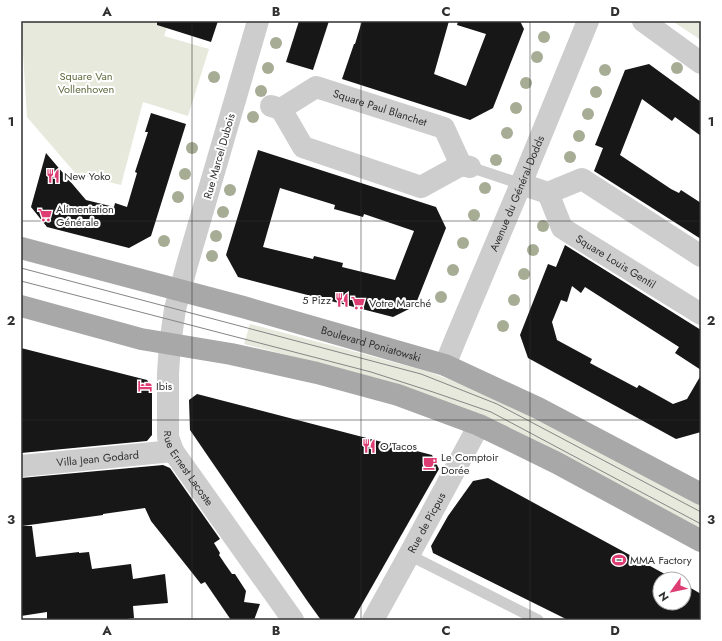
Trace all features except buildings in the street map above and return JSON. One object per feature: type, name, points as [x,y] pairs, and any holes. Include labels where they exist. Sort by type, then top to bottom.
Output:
[{"type":"main road","name":"Boulevard Poniatowski","points":[[21,248],[243,306],[445,365],[538,408],[701,494]]},
{"type":"main road","points":[[21,306],[141,339],[231,354],[317,373],[398,395],[479,424],[557,463],[701,541]]},
{"type":"street","name":"Rue Marcel Dubois","points":[[180,290],[258,21]]},
{"type":"street","name":"Avenue du Général Dodds","points":[[445,365],[588,21]]},
{"type":"street","points":[[643,21],[701,63]]},
{"type":"street","name":"Square Paul Blanchet","points":[[316,87],[444,128],[465,166],[421,187],[302,147],[276,108],[316,87]]},
{"type":"street","points":[[521,184],[548,193],[582,179],[701,256]]},
{"type":"street","name":"Square Louis Gentil","points":[[548,193],[562,228],[701,314]]},
{"type":"street","name":"Rue Ernest Lacoste","points":[[180,290],[175,309],[170,344],[168,373],[168,437],[173,451],[293,620]]},
{"type":"street","name":"Rue de Picpus","points":[[372,620],[409,555],[479,424]]},
{"type":"street","name":"Villa Jean Godard","points":[[21,466],[173,451]]},
{"type":"lane","points":[[465,166],[521,184]]},
{"type":"lane","points":[[409,555],[538,620]]},
{"type":"green space","name":"Square Van Vollenhoven","points":[[21,21],[169,21],[164,36],[209,49],[188,116],[143,102],[121,185],[76,174],[27,117]]},
{"type":"green space","points":[[672,21],[701,21],[701,40]]},
{"type":"green space","points":[[250,324],[426,371],[462,384],[526,411],[701,506],[701,530],[349,371],[244,344]]},
{"type":"tram line","points":[[21,268],[421,374],[497,404],[701,512]]},
{"type":"tram line","points":[[21,281],[371,372],[491,412],[701,524]]},
{"type":"place","name":"New Yoko","points":[[53,176]]},
{"type":"place","name":"Alimentation Générale","points":[[45,215]]},
{"type":"place","name":"5 Pizz","points":[[342,300]]},
{"type":"place","name":"Votre Marché","points":[[358,303]]},
{"type":"place","name":"Ibis","points":[[145,386]]},
{"type":"place","name":"O'Tacos","points":[[369,446]]},
{"type":"place","name":"Le Comptoir Dorée","points":[[430,463]]},
{"type":"place","name":"MMA Factory","points":[[619,560]]}]
